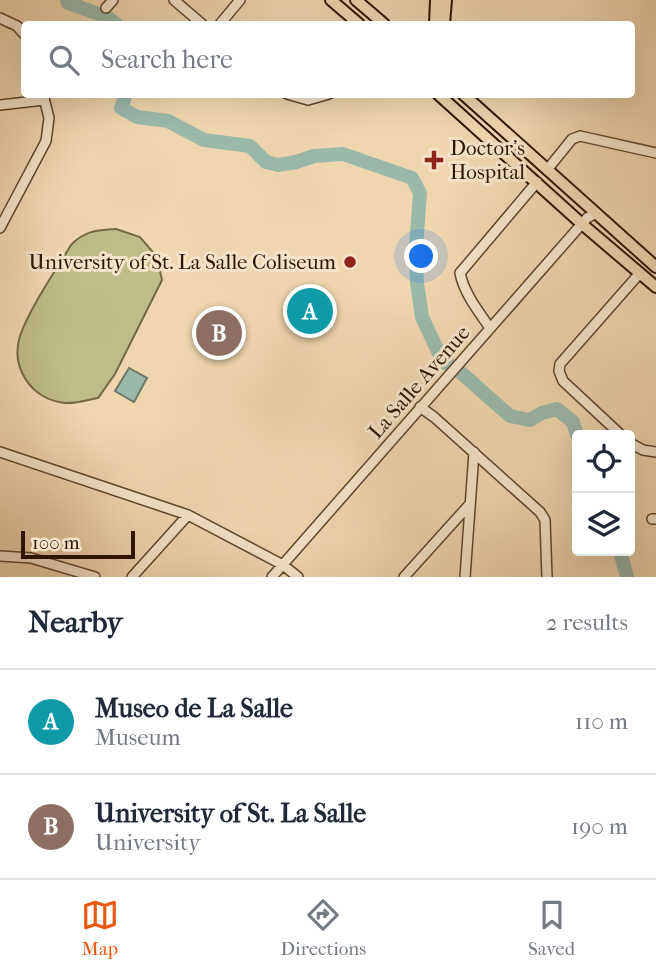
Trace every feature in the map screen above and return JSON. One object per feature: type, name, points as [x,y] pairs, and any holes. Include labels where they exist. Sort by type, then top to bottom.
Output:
[{"type":"main road","points":[[331,0],[355,21],[359,2],[381,21]]},
{"type":"main road","points":[[435,21],[436,0]]},
{"type":"main road","points":[[444,21],[446,0]]},
{"type":"main road","points":[[442,98],[656,287]]},
{"type":"main road","points":[[467,98],[654,261]]},
{"type":"street","points":[[106,8],[113,0]]},
{"type":"street","points":[[174,0],[198,21]]},
{"type":"street","points":[[222,21],[240,0]]},
{"type":"street","points":[[0,18],[21,31]]},
{"type":"street","points":[[0,105],[38,98]]},
{"type":"street","points":[[0,228],[46,141],[49,118],[43,98]]},
{"type":"street","points":[[547,170],[576,137],[656,153]]},
{"type":"street","points":[[490,328],[471,301],[460,273],[537,182]]},
{"type":"street","name":"La Salle Avenue","points":[[272,577],[582,224],[596,213]]},
{"type":"street","points":[[616,430],[563,381],[559,364],[639,273]]},
{"type":"street","points":[[420,407],[540,512],[545,520],[547,577]]},
{"type":"street","points":[[635,446],[656,452]]},
{"type":"street","points":[[465,577],[474,452]]},
{"type":"street","points":[[0,453],[188,515],[282,565],[298,577]]},
{"type":"street","points":[[404,577],[470,505]]},
{"type":"street","points":[[132,577],[188,515]]},
{"type":"street","points":[[0,556],[32,558],[95,577]]},
{"type":"shaded area","points":[[116,229],[140,237],[157,257],[162,280],[115,374],[98,398],[73,403],[53,401],[34,389],[21,370],[18,348],[24,325],[71,245],[91,232]]},
{"type":"shaded area","points":[[129,368],[147,378],[134,402],[115,391]]},
{"type":"waterway","points":[[67,0],[68,3],[112,21]]},
{"type":"waterway","points":[[125,98],[121,108],[137,117],[168,121],[204,140],[250,146],[266,162],[278,165],[314,156],[343,154],[412,178],[420,193],[416,248],[422,317],[443,362],[450,365]]},
{"type":"waterway","points":[[458,370],[510,416],[530,420],[557,409],[573,422],[575,430]]},
{"type":"waterway","points":[[621,556],[627,577]]},
{"type":"place","name":"Doctor's Hospital","points":[[434,160]]},
{"type":"place","name":"University of St. La Salle Coliseum","points":[[350,262]]},
{"type":"place","name":"Museo de La Salle","points":[[310,311]]},
{"type":"place","name":"University of St. La Salle","points":[[219,333]]}]
